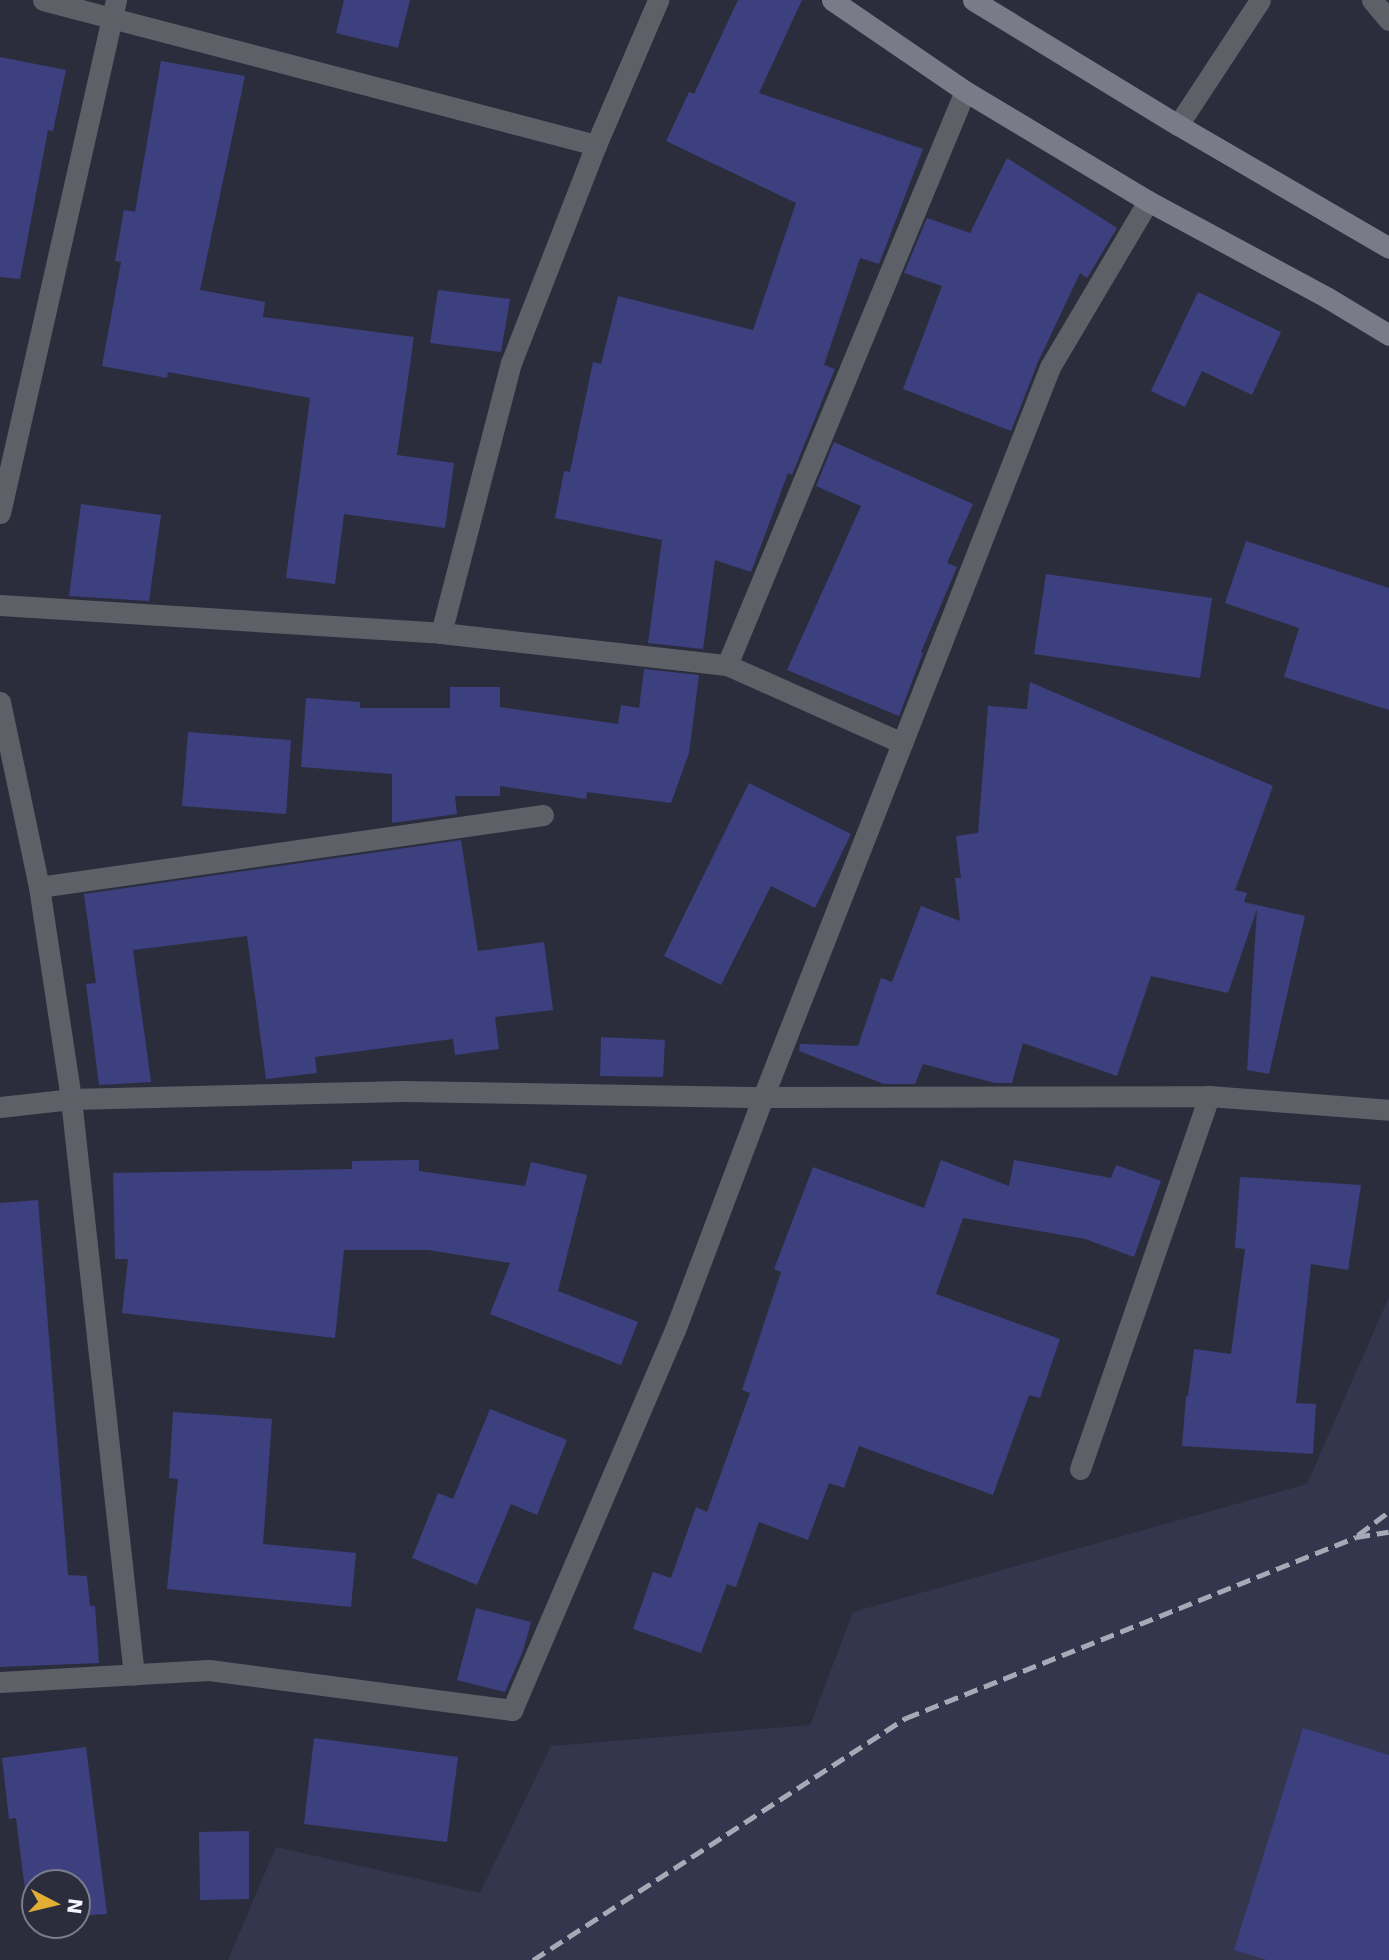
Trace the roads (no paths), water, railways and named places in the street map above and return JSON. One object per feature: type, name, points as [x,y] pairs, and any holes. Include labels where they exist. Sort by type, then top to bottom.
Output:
[{"type":"street","points":[[43,0],[114,8],[596,145]]},
{"type":"street","points":[[441,633],[511,363],[596,145],[658,0]]},
{"type":"street","points":[[832,0],[965,91],[1148,201],[1328,298],[1389,335]]},
{"type":"street","points":[[973,0],[1178,125],[1389,248]]},
{"type":"street","points":[[1178,125],[1260,0]]},
{"type":"street","points":[[1372,0],[1389,20]]},
{"type":"street","points":[[0,513],[114,8]]},
{"type":"street","points":[[727,665],[965,91]]},
{"type":"street","points":[[0,1682],[209,1670],[512,1710],[675,1330],[763,1097],[1050,367],[1148,201]]},
{"type":"street","points":[[0,605],[441,633],[727,665],[902,743]]},
{"type":"street","points":[[0,702],[39,887],[71,1100],[134,1675]]},
{"type":"street","points":[[39,887],[543,815]]},
{"type":"street","points":[[0,1107],[71,1100],[403,1091],[763,1097],[1209,1096],[1389,1110]]},
{"type":"street","points":[[1080,1469],[1209,1096]]},
{"type":"railway","points":[[1358,1535],[1389,1512]]},
{"type":"railway","points":[[533,1960],[906,1718],[1356,1537],[1389,1532]]}]
